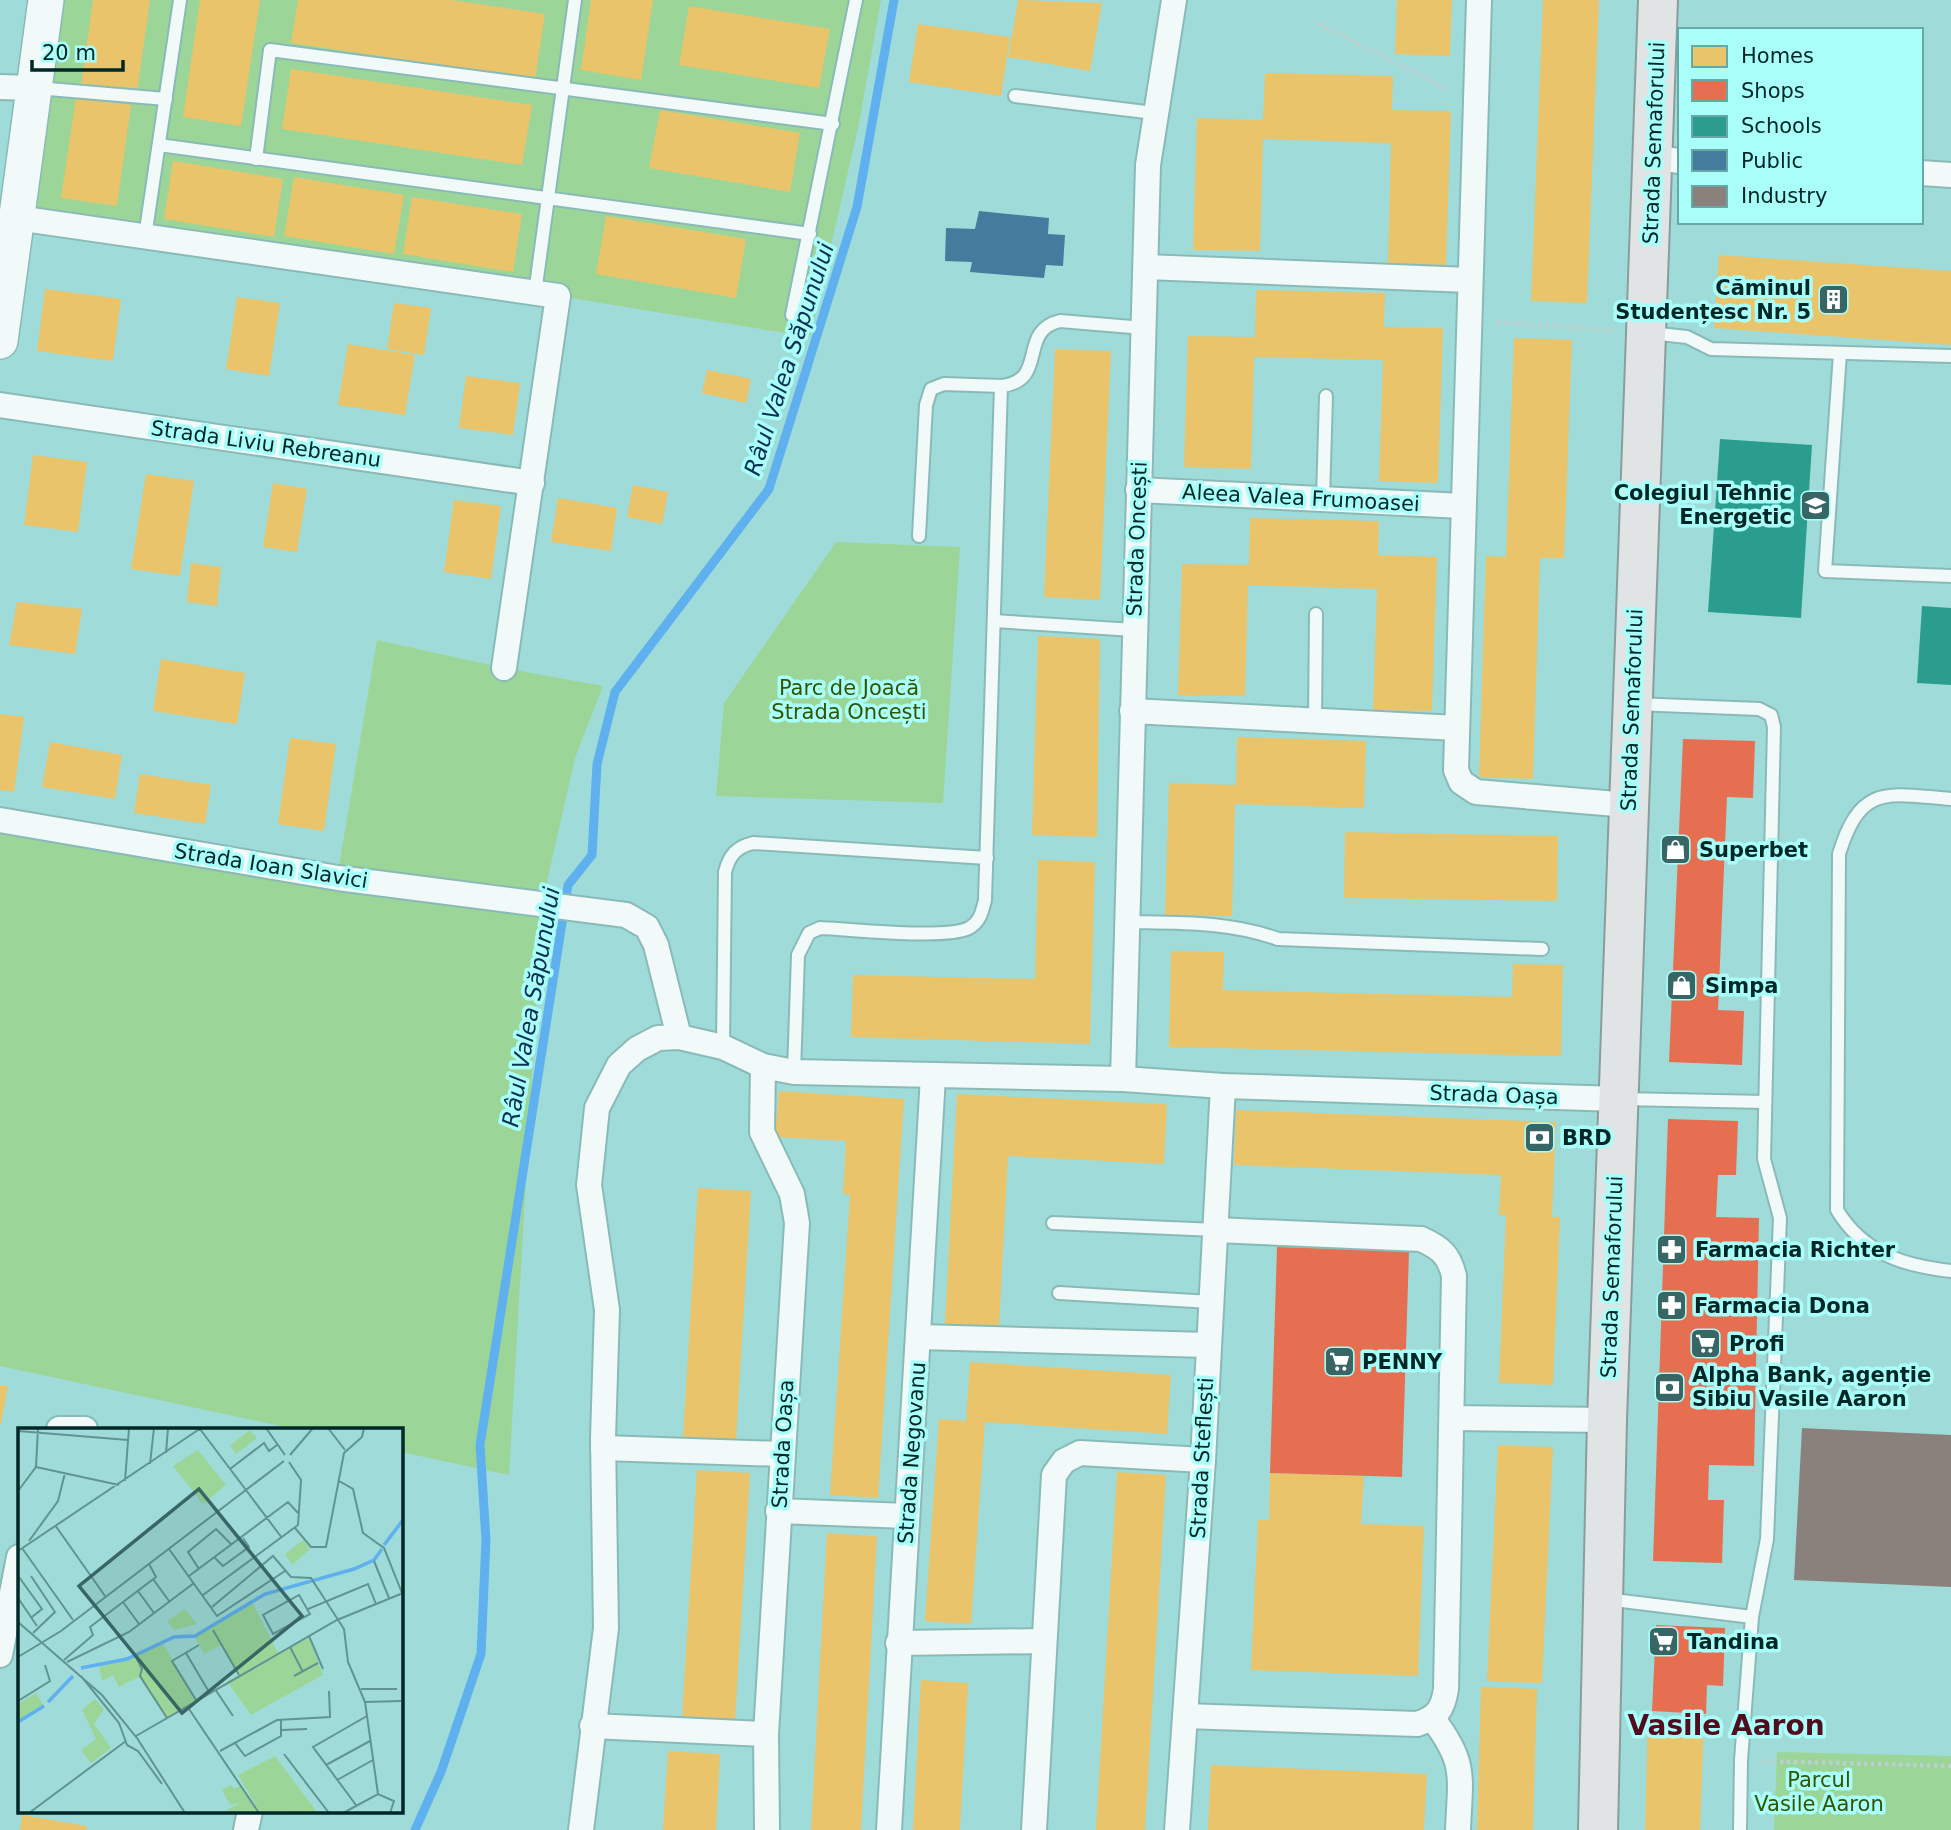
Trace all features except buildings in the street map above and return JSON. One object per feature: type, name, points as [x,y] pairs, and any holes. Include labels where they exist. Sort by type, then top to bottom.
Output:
[{"type":"main road","name":"Strada Semaforului","points":[[1598,1830],[1607,1420],[1646,332],[1667,160],[1658,0]]},
{"type":"street","points":[[0,341],[17,218],[17,88],[46,0]]},
{"type":"street","name":"Strada Oncești","points":[[1123,1079],[1148,165],[1154,113],[1174,0]]},
{"type":"street","points":[[1479,0],[1456,770],[1461,782],[1476,792],[1628,805]]},
{"type":"street","points":[[1923,173],[1951,175]]},
{"type":"street","points":[[17,218],[547,294],[532,484],[504,668]]},
{"type":"street","points":[[1146,267],[1469,280]]},
{"type":"street","name":"Strada Liviu Rebreanu","points":[[0,405],[532,484]]},
{"type":"street","name":"Aleea Valea Frumoasei","points":[[1138,490],[1463,506]]},
{"type":"street","points":[[1132,711],[1457,728]]},
{"type":"street","name":"Strada Ioan Slavici","points":[[0,820],[338,878],[626,915],[647,927],[656,945],[679,1037]]},
{"type":"street","points":[[581,1830],[606,1628],[603,1448],[607,1310],[589,1185],[597,1108],[619,1065],[637,1049],[658,1038],[679,1037]]},
{"type":"street","name":"Strada Oașa","points":[[679,1037],[723,1047],[763,1066],[794,1072],[1123,1079],[1223,1086],[1618,1099]]},
{"type":"street","name":"Strada Oașa","points":[[763,1066],[762,1132],[792,1194],[797,1223],[766,1734],[767,1830]]},
{"type":"street","name":"Strada Negovanu","points":[[889,1830],[898,1643],[920,1338],[933,1076]]},
{"type":"street","name":"Strada Steflești","points":[[1177,1830],[1203,1460],[1223,1086]]},
{"type":"street","points":[[1185,1716],[1417,1724],[1433,1719],[1444,1705],[1447,1689],[1454,1276],[1450,1257],[1437,1246],[1421,1239],[1216,1230]]},
{"type":"street","points":[[920,1338],[1208,1345]]},
{"type":"street","points":[[1452,1418],[1607,1420]]},
{"type":"street","points":[[603,1448],[782,1454]]},
{"type":"street","points":[[1034,1830],[1054,1475],[1064,1461],[1080,1453],[1203,1460]]},
{"type":"street","points":[[778,1511],[907,1516]]},
{"type":"street","points":[[0,1655],[18,1562]]},
{"type":"street","points":[[898,1643],[1044,1640]]},
{"type":"street","points":[[1433,1719],[1453,1746],[1460,1767],[1458,1830]]},
{"type":"street","points":[[592,1726],[766,1734]]},
{"type":"street","points":[[246,1830],[250,1812]]},
{"type":"lane","points":[[145,237],[180,0]]},
{"type":"lane","points":[[547,294],[548,200],[575,0]]},
{"type":"lane","points":[[792,315],[833,124],[856,0]]},
{"type":"lane","points":[[256,159],[270,50],[833,124]]},
{"type":"lane","points":[[17,88],[166,99]]},
{"type":"lane","points":[[1015,96],[1154,113]]},
{"type":"lane","points":[[159,145],[810,234]]},
{"type":"lane","points":[[919,536],[926,405],[932,389],[944,384],[1002,386],[1021,382],[1026,376],[1037,336],[1047,324],[1060,321],[1144,328]]},
{"type":"lane","points":[[1646,332],[1687,337],[1711,349],[1951,356]]},
{"type":"lane","points":[[1840,353],[1825,571],[1951,576]]},
{"type":"lane","points":[[794,1072],[799,955],[809,933],[820,928],[954,933],[967,928],[981,915],[985,900],[987,858],[1002,386]]},
{"type":"lane","points":[[1323,499],[1326,396]]},
{"type":"lane","points":[[1315,721],[1316,614]]},
{"type":"lane","points":[[994,621],[1134,630]]},
{"type":"lane","points":[[1631,704],[1759,709],[1771,715],[1774,727],[1764,1159],[1780,1218],[1768,1539],[1752,1617],[1741,1760],[1740,1830]]},
{"type":"lane","points":[[1951,799],[1894,795],[1876,798],[1859,809],[1847,829],[1839,854],[1837,1197],[1837,1210],[1847,1227],[1864,1243],[1883,1255],[1918,1268],[1951,1270]]},
{"type":"lane","points":[[723,1047],[725,872],[727,861],[743,845],[753,842],[987,858]]},
{"type":"lane","points":[[1126,922],[1219,924],[1249,928],[1278,939],[1542,949]]},
{"type":"lane","name":"Strada Oașa","points":[[1618,1099],[1765,1102]]},
{"type":"lane","points":[[1053,1223],[1216,1230]]},
{"type":"lane","points":[[1059,1293],[1211,1302]]},
{"type":"lane","points":[[1605,1599],[1752,1617]]},
{"type":"path","points":[[1319,24],[1475,103]]},
{"type":"path","points":[[1468,319],[1646,332]]},
{"type":"path","points":[[1741,1760],[1951,1766]]},
{"type":"green space","points":[[46,0],[881,0],[859,124],[810,337],[558,296],[17,218]]},
{"type":"green space","name":"Parc de Joacă Strada Oncești","points":[[836,542],[960,547],[943,803],[716,796],[724,703]]},
{"type":"green space","points":[[377,640],[504,668],[603,686],[575,758],[542,904],[509,1475],[402,1452],[402,1428],[290,1428],[0,1366],[0,820],[337,878]]},
{"type":"green space","name":"Parcul Vasile Aaron","points":[[1777,1752],[1951,1756],[1951,1830],[1774,1830]]},
{"type":"waterway","name":"Râul Valea Săpunului","points":[[415,1830],[441,1772],[481,1654],[486,1540],[480,1445],[568,885],[592,855],[597,764],[615,692],[769,489],[857,207],[894,0]]},
{"type":"place","name":"Căminul Studențesc Nr. 5","points":[[1834,300]]},
{"type":"place","name":"Colegiul Tehnic Energetic","points":[[1815,505]]},
{"type":"place","name":"Superbet","points":[[1676,850]]},
{"type":"place","name":"Simpa","points":[[1682,986]]},
{"type":"place","name":"BRD","points":[[1539,1138]]},
{"type":"place","name":"Farmacia Richter","points":[[1672,1250]]},
{"type":"place","name":"Farmacia Dona","points":[[1671,1306]]},
{"type":"place","name":"Profi","points":[[1706,1344]]},
{"type":"place","name":"PENNY","points":[[1339,1362]]},
{"type":"place","name":"Alpha Bank, agenție Sibiu Vasile Aaron","points":[[1669,1387]]},
{"type":"place","name":"Tandina","points":[[1664,1642]]},
{"type":"district","name":"Vasile Aaron","points":[[1726,1725]]}]
